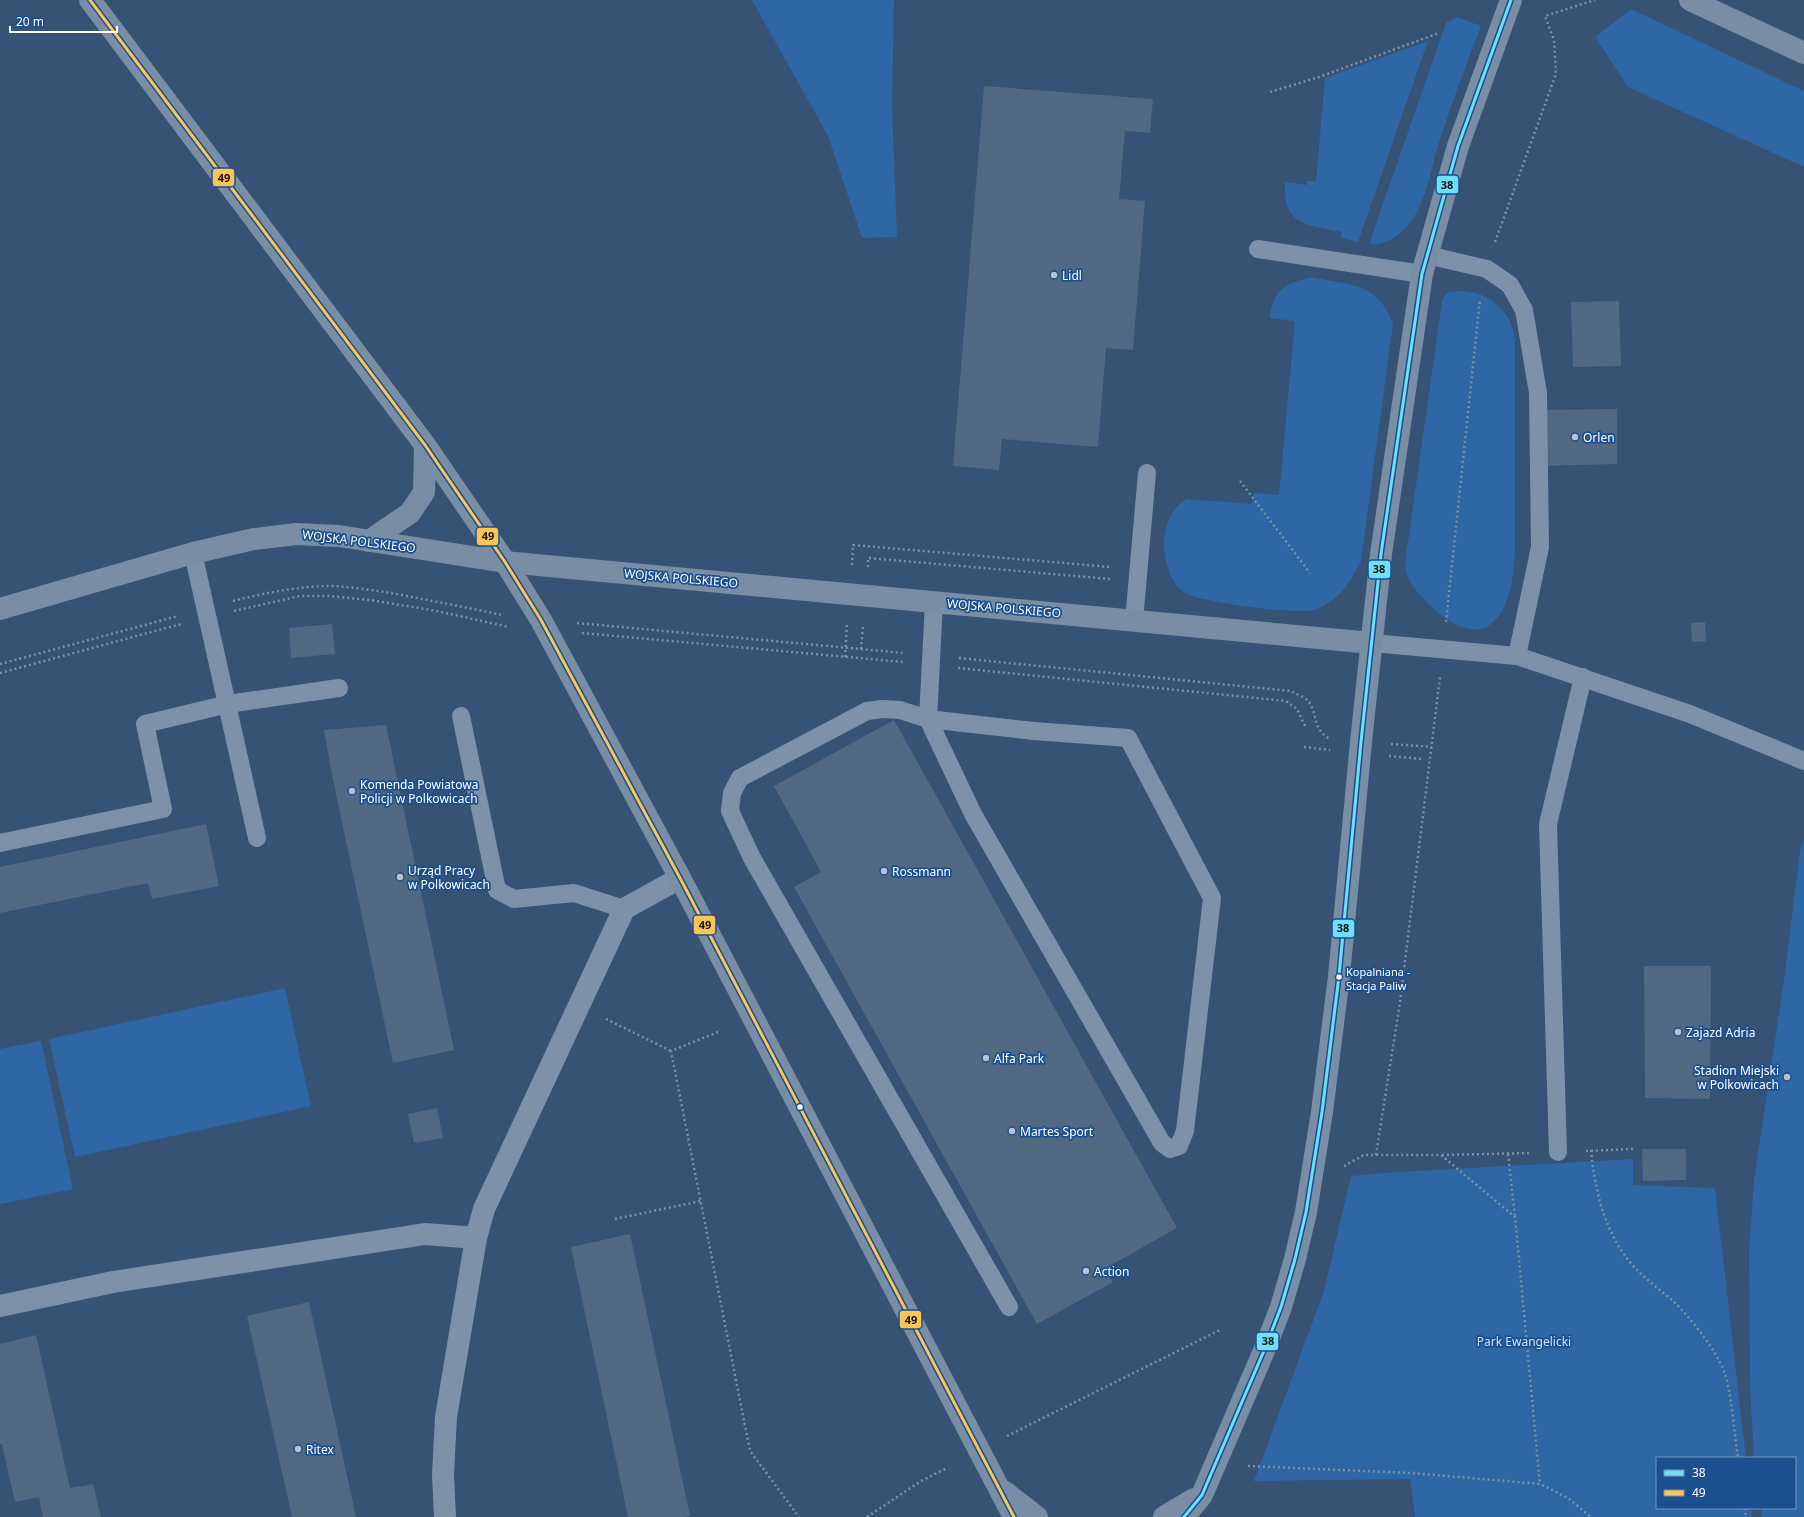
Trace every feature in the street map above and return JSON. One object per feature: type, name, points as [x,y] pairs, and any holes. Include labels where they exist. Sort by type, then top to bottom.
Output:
[{"type":"street","points":[[90,0],[425,445],[505,562],[544,626],[680,878],[1014,1517]]},
{"type":"street","points":[[1196,1517],[1202,1494],[1266,1346],[1280,1308],[1295,1258],[1306,1212],[1322,1112],[1339,976],[1361,742],[1381,554],[1394,456],[1425,264],[1458,146],[1511,0]]},
{"type":"street","points":[[1690,0],[1804,53]]},
{"type":"street","points":[[369,541],[410,513],[424,492],[425,445]]},
{"type":"street","name":"WOJSKA POLSKIEGO","points":[[0,609],[193,553],[254,539],[296,534],[339,536],[505,562],[850,593],[1372,643]]},
{"type":"street","points":[[445,1517],[443,1475],[446,1417],[476,1238],[484,1209],[624,909],[680,878]]},
{"type":"street","points":[[0,1306],[113,1282],[425,1234],[476,1238]]},
{"type":"street","points":[[1000,1488],[1037,1517]]},
{"type":"street","points":[[1164,1517],[1202,1494]]},
{"type":"street","points":[[1184,1517],[1202,1494]]},
{"type":"lane","points":[[1258,249],[1487,269],[1510,285],[1524,310],[1538,392],[1540,547],[1517,656]]},
{"type":"lane","points":[[1134,621],[1147,473]]},
{"type":"lane","points":[[193,553],[208,613],[257,838]]},
{"type":"lane","points":[[934,602],[928,719],[973,814],[1162,1143],[1170,1149],[1179,1146],[1185,1131],[1212,898],[1128,738],[1034,731],[928,719],[900,710],[883,708],[867,712],[740,778],[732,793],[730,811],[752,858],[1009,1307]]},
{"type":"lane","points":[[1372,643],[1443,648],[1517,656],[1690,714],[1804,762]]},
{"type":"lane","points":[[1558,1152],[1548,824],[1583,677]]},
{"type":"lane","points":[[0,843],[163,809],[145,724],[228,704],[339,688]]},
{"type":"lane","points":[[461,716],[497,890],[514,899],[574,893],[624,909]]},
{"type":"path","points":[[1376,1155],[1400,1002],[1432,747],[1480,298],[1502,220],[1556,74],[1554,40],[1545,16],[1595,0]]},
{"type":"path","points":[[1270,92],[1439,33]]},
{"type":"path","points":[[1240,481],[1310,573]]},
{"type":"path","points":[[845,657],[853,545],[1138,570]]},
{"type":"path","points":[[0,673],[208,613],[269,592],[329,586],[377,591],[438,601],[544,626],[610,634],[845,657],[930,660],[1291,691],[1305,698],[1310,704],[1315,722],[1324,735],[1331,739],[1432,747]]},
{"type":"path","points":[[0,664],[208,613],[300,596],[329,596],[377,601],[437,611],[514,628],[609,625],[845,647],[930,660],[1286,701],[1297,709],[1304,726]]},
{"type":"path","points":[[579,1005],[671,1051],[718,1032]]},
{"type":"path","points":[[671,1051],[750,1451],[799,1517]]},
{"type":"path","points":[[1591,1150],[1594,1180],[1606,1220],[1622,1251],[1637,1270],[1673,1302],[1705,1338],[1724,1371],[1738,1457]]},
{"type":"path","points":[[1508,1154],[1540,1484]]},
{"type":"path","points":[[1364,1155],[1441,1155],[1515,1217]]},
{"type":"path","points":[[615,1219],[701,1201]]},
{"type":"path","points":[[1008,1436],[1220,1330]]},
{"type":"path","points":[[1242,1465],[1412,1473],[1540,1484],[1568,1498],[1591,1517]]},
{"type":"path","points":[[867,1517],[921,1481],[946,1468]]},
{"type":"green space","points":[[752,0],[894,0],[892,107],[897,237],[862,238],[828,136]]},
{"type":"green space","points":[[1631,9],[1804,91],[1804,167],[1628,87],[1595,37]]},
{"type":"green space","points":[[1457,17],[1481,26],[1439,142],[1423,198],[1414,218],[1403,231],[1390,240],[1380,244],[1369,244],[1446,23]]},
{"type":"green space","points":[[1428,41],[1358,242],[1341,238],[1342,232],[1309,225],[1300,221],[1293,215],[1288,207],[1285,196],[1285,182],[1307,185],[1307,181],[1316,181],[1325,78]]},
{"type":"green space","points":[[1311,277],[1350,284],[1370,293],[1379,300],[1387,310],[1393,324],[1361,561],[1353,577],[1339,595],[1317,609],[1308,611],[1250,607],[1227,604],[1192,596],[1183,592],[1175,582],[1169,571],[1165,557],[1164,544],[1170,518],[1177,507],[1187,499],[1252,504],[1254,493],[1279,495],[1295,321],[1270,318],[1271,309],[1277,295],[1288,285]]},
{"type":"green space","points":[[1460,291],[1480,295],[1497,305],[1509,320],[1515,340],[1515,553],[1512,582],[1507,600],[1498,617],[1491,624],[1480,629],[1468,629],[1455,624],[1441,615],[1429,605],[1419,593],[1406,572],[1406,556],[1442,301],[1445,295],[1449,292]]},
{"type":"green space","name":"Stadion Miejski w Polkowicach","points":[[1804,840],[1804,1517],[1762,1517],[1761,1509],[1796,1509],[1796,1457],[1754,1457],[1750,1389],[1749,1251],[1754,1180],[1785,973],[1800,851]]},
{"type":"green space","points":[[285,988],[311,1106],[75,1157],[49,1039]]},
{"type":"green space","points":[[41,1041],[73,1189],[0,1204],[0,1049]]},
{"type":"green space","name":"Park Ewangelicki","points":[[1633,1159],[1633,1185],[1715,1188],[1746,1457],[1656,1457],[1656,1509],[1751,1509],[1752,1517],[1415,1517],[1410,1479],[1254,1481],[1324,1291],[1351,1176],[1397,1172]]},
{"type":"building","name":"Lidl","points":[[984,86],[1153,99],[1150,133],[1125,131],[1119,199],[1145,201],[1133,350],[1106,348],[1098,447],[1002,439],[999,470],[953,466]]},
{"type":"building","points":[[1619,301],[1621,366],[1573,367],[1571,302]]},
{"type":"building","name":"Orlen","points":[[1617,409],[1617,464],[1535,466],[1533,410]]},
{"type":"building","points":[[1705,622],[1706,641],[1692,642],[1691,623]]},
{"type":"building","points":[[332,624],[335,654],[291,658],[289,628]]},
{"type":"building","name":"Alfa Park","points":[[894,720],[1177,1228],[1106,1268],[1113,1282],[1037,1324],[794,887],[821,872],[774,786]]},
{"type":"building","points":[[386,725],[454,1050],[393,1063],[332,775],[324,730]]},
{"type":"building","points":[[206,824],[219,886],[152,899],[148,883],[0,913],[0,867]]},
{"type":"building","name":"Zajazd Adria","points":[[1644,966],[1711,966],[1710,1099],[1645,1098]]},
{"type":"building","points":[[437,1108],[443,1138],[414,1143],[408,1114]]},
{"type":"building","points":[[1642,1149],[1686,1149],[1686,1180],[1643,1181]]},
{"type":"building","points":[[630,1234],[690,1516],[628,1517],[571,1247]]},
{"type":"building","points":[[309,1302],[356,1517],[292,1517],[247,1316]]},
{"type":"building","points":[[36,1335],[70,1488],[93,1484],[101,1517],[43,1517],[39,1497],[15,1502],[2,1444],[0,1444],[0,1344]]},
{"type":"transit line","name":"49","points":[[90,0],[425,445],[505,562],[541,620],[680,878],[1014,1517]]},
{"type":"transit line","name":"38","points":[[1184,1517],[1202,1495],[1266,1346],[1281,1307],[1295,1259],[1306,1212],[1322,1112],[1339,976],[1361,742],[1381,554],[1422,274],[1458,146],[1511,0]]},
{"type":"place","name":"Lidl","points":[[1054,275]]},
{"type":"place","name":"Orlen","points":[[1575,437]]},
{"type":"place","name":"Komenda Powiatowa Policji w Polkowicach","points":[[352,791]]},
{"type":"place","name":"Rossmann","points":[[884,871]]},
{"type":"place","name":"Urząd Pracy w Polkowicach","points":[[400,877]]},
{"type":"place","name":"Kopalniana - Stacja Paliw","points":[[1339,977]]},
{"type":"place","name":"Zajazd Adria","points":[[1678,1032]]},
{"type":"place","name":"Alfa Park","points":[[986,1058]]},
{"type":"place","name":"Stadion Miejski w Polkowicach","points":[[1787,1077]]},
{"type":"place","name":"Martes Sport","points":[[1012,1131]]},
{"type":"place","name":"Action","points":[[1086,1271]]},
{"type":"place","name":"Ritex","points":[[298,1449]]}]
